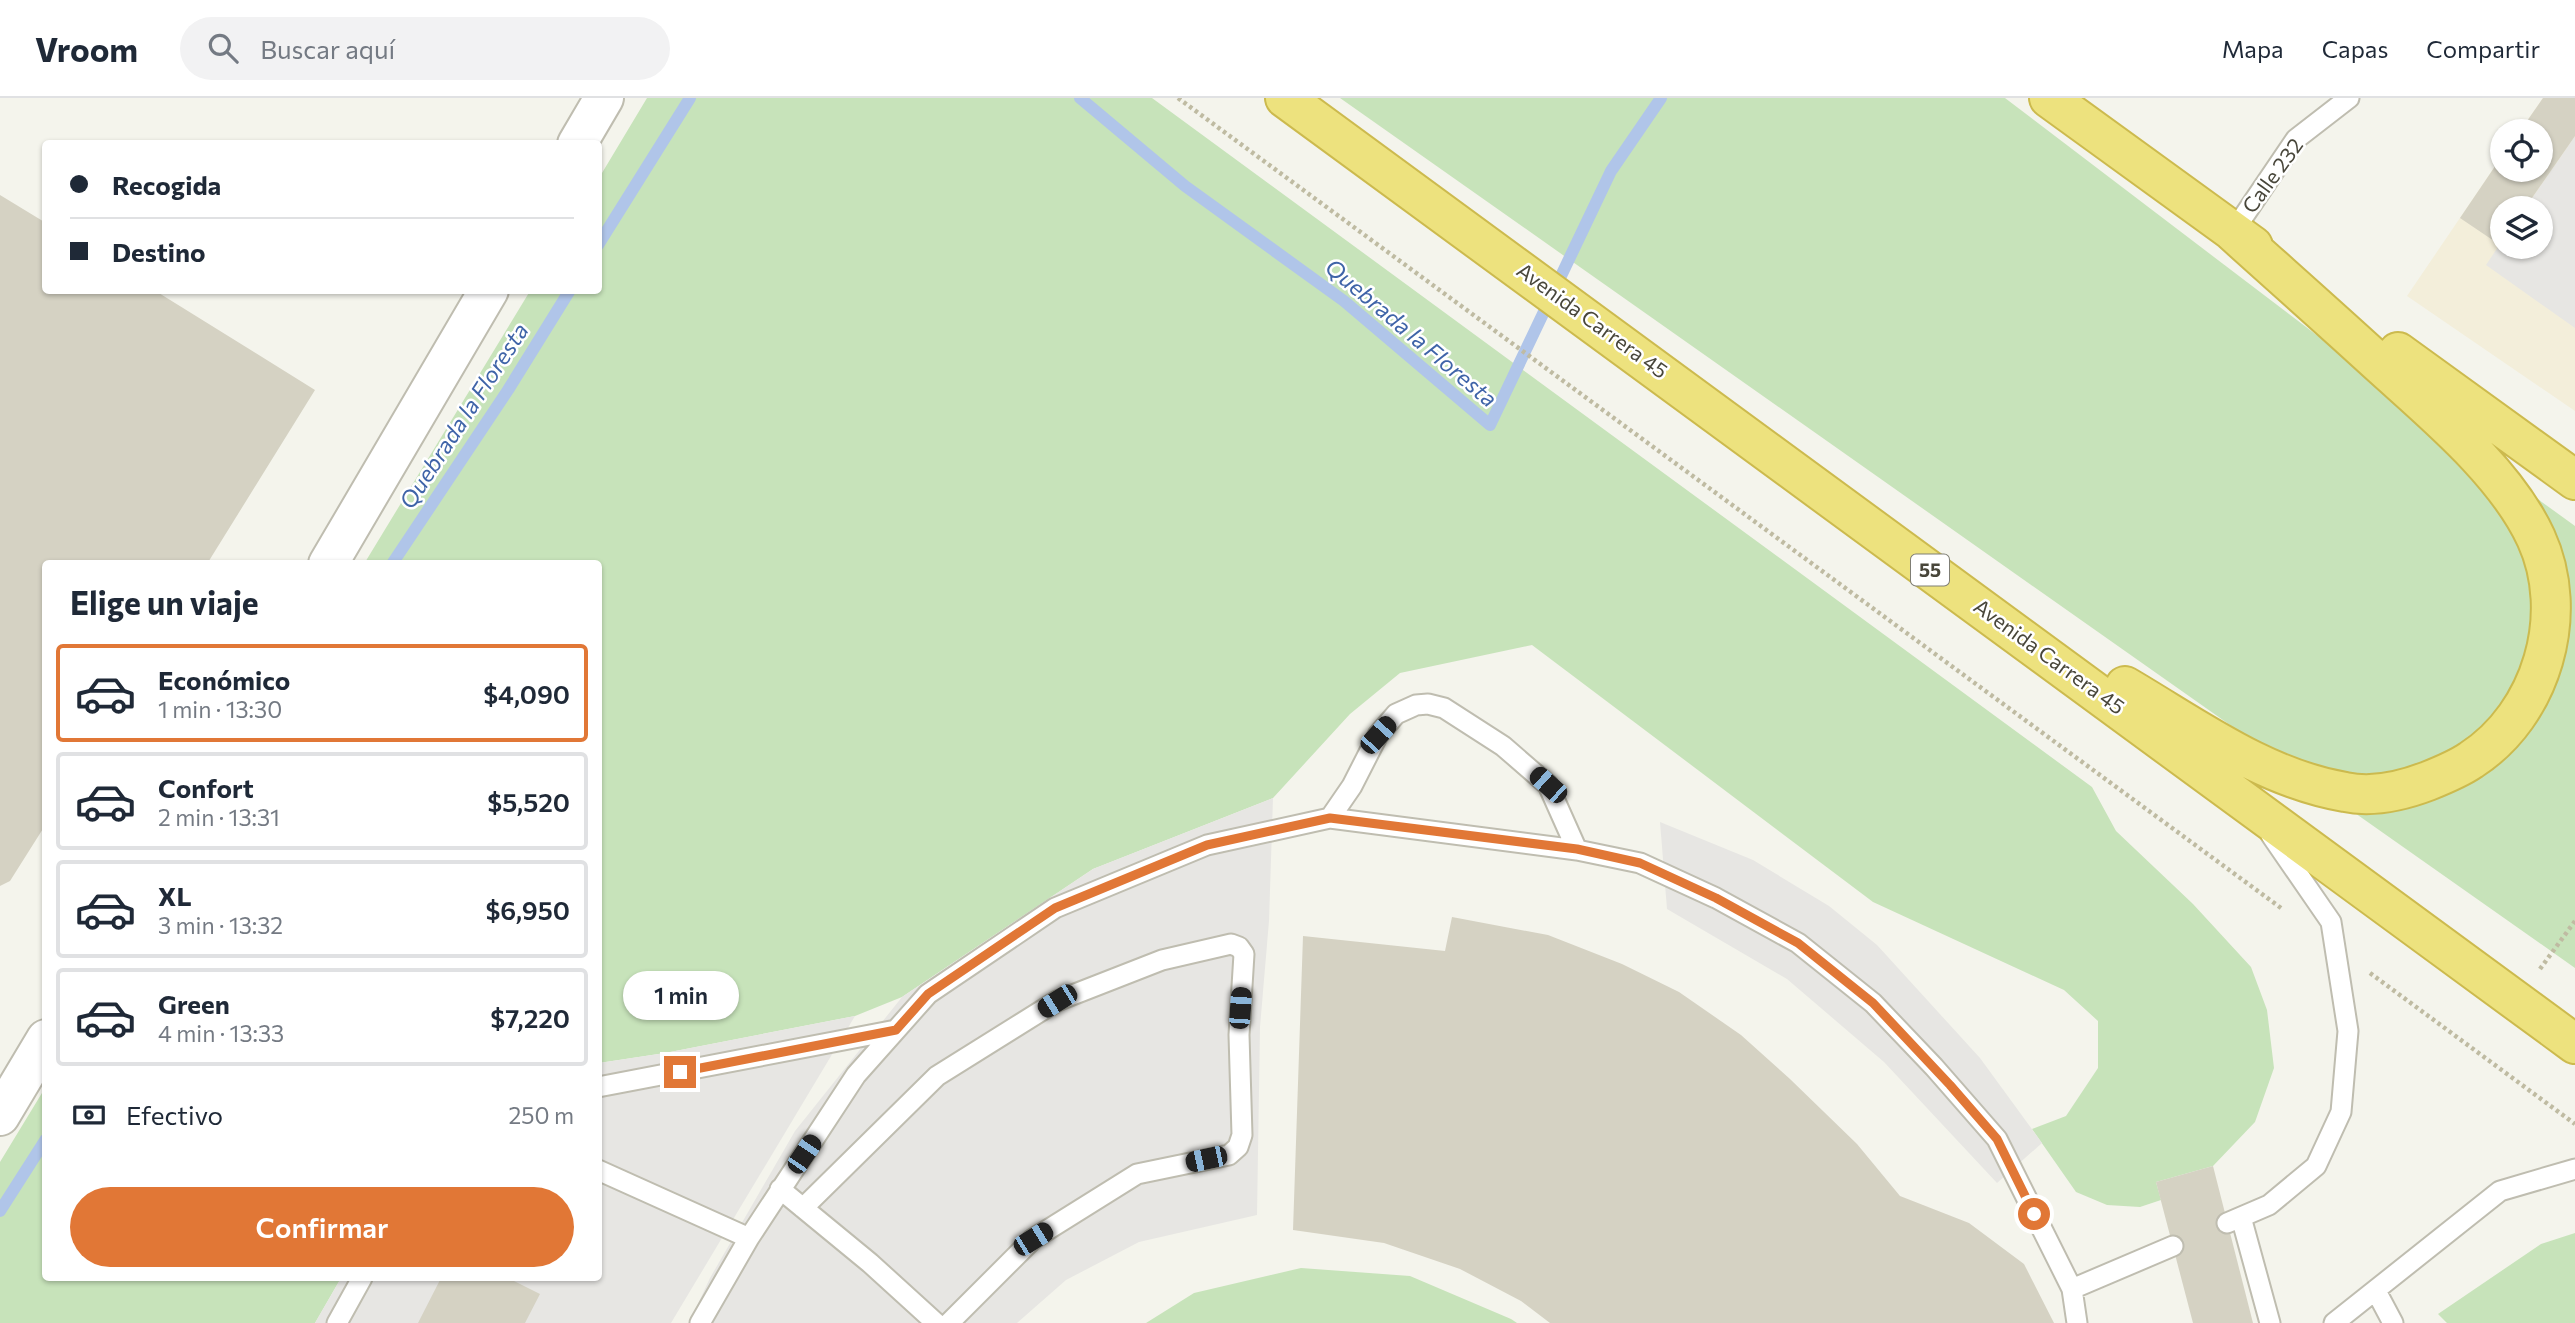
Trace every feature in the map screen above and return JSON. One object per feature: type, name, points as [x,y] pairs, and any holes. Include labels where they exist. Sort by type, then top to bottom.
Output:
[{"type":"highway","name":"Avenida Carrera 45","points":[[1285,98],[2575,1044]]},
{"type":"highway","points":[[2049,98],[2575,480]]},
{"type":"highway","points":[[1936,574],[2246,758],[2295,780],[2347,793],[2381,794],[2413,787],[2444,775],[2472,760],[2496,740],[2517,715],[2533,689],[2545,660],[2551,617],[2548,576],[2536,538],[2507,491],[2443,421],[2233,232]]},
{"type":"street","points":[[579,140],[604,98]]},
{"type":"street","points":[[330,560],[487,294]]},
{"type":"street","points":[[0,1116],[42,1046]]},
{"type":"lane","name":"Calle 232","points":[[2233,232],[2296,139],[2349,98]]},
{"type":"lane","points":[[1330,818],[1352,786],[1378,735],[1396,714],[1416,705],[1428,704],[1444,708],[1503,746],[1548,785],[1577,849]]},
{"type":"lane","points":[[2251,805],[2331,922],[2348,1031],[2340,1112],[2316,1166],[2269,1205],[2234,1220],[2270,1323]]},
{"type":"lane","points":[[700,1323],[749,1238],[856,1075],[928,994],[1055,908],[1207,845],[1330,818],[1577,849],[1640,863],[1716,898],[1798,943],[1873,1003],[1997,1139],[2072,1289],[2077,1323]]},
{"type":"lane","points":[[803,1208],[937,1076],[1057,1001],[1162,960],[1231,944],[1239,947],[1244,954],[1239,1035],[1242,1135],[1238,1147],[1229,1154],[1137,1174],[1033,1239],[949,1323]]},
{"type":"lane","points":[[602,1086],[896,1030]]},
{"type":"lane","points":[[2334,1323],[2500,1191],[2575,1169]]},
{"type":"lane","points":[[602,1172],[749,1238]]},
{"type":"lane","points":[[780,1189],[870,1263],[936,1323]]},
{"type":"lane","points":[[2072,1289],[2173,1247]]},
{"type":"lane","points":[[337,1323],[360,1281]]},
{"type":"lane","points":[[2376,1292],[2393,1323]]},
{"type":"path","points":[[1178,98],[2575,1124]]},
{"type":"path","points":[[2517,1001],[2575,921]]},
{"type":"shaded area","points":[[2543,98],[2575,98],[2575,411],[2407,296],[2490,174],[2490,182],[2553,182],[2553,119],[2528,119]]},
{"type":"shaded area","points":[[2575,136],[2575,328],[2486,265],[2490,259],[2553,259],[2553,196],[2533,196],[2543,182],[2553,182],[2553,168]]},
{"type":"shaded area","points":[[1273,798],[1269,921],[1260,1027],[1257,1215],[1139,1242],[1066,1280],[1017,1323],[689,1323],[710,1278],[795,1131],[902,997],[1093,869]]},
{"type":"shaded area","points":[[1660,822],[1753,860],[1829,906],[1877,945],[1980,1058],[2042,1143],[1997,1183],[1884,1062],[1787,979],[1667,909]]},
{"type":"shaded area","points":[[855,1016],[671,1323],[315,1323],[339,1281],[602,1281],[602,1063]]},
{"type":"green space","points":[[647,98],[1152,98],[2092,787],[2116,831],[2193,904],[2251,967],[2267,1010],[2274,1068],[2255,1122],[2213,1166],[2156,1182],[2161,1200],[2140,1207],[2107,1205],[2076,1192],[2032,1129],[2066,1116],[2098,1068],[2098,1021],[2064,990],[1873,902],[1532,645],[1400,673],[1350,714],[1273,798],[1093,869],[902,997],[855,1016],[602,1063],[602,560],[366,560],[528,294],[602,294],[602,173]]},
{"type":"green space","points":[[1340,98],[2005,98],[2419,413],[2575,526],[2575,968]]},
{"type":"green space","points":[[42,1093],[42,1281],[339,1281],[315,1323],[0,1323],[0,1162]]},
{"type":"green space","points":[[2575,1233],[2575,1323],[2447,1323],[2438,1314],[2541,1244]]},
{"type":"green space","points":[[1301,1268],[1410,1276],[1517,1323],[1146,1323],[1194,1293]]},
{"type":"building","points":[[2543,98],[2575,98],[2575,136],[2553,168],[2553,119],[2528,119]]},
{"type":"building","points":[[2490,174],[2490,182],[2543,182],[2533,196],[2490,196],[2490,238],[2460,218]]},
{"type":"building","points":[[0,195],[42,221],[42,294],[160,294],[315,390],[209,560],[42,560],[42,830],[10,881],[0,886]]},
{"type":"building","points":[[1452,917],[1548,935],[1622,964],[1679,992],[1741,1035],[1790,1079],[1857,1144],[1900,1196],[1969,1223],[2024,1264],[2054,1323],[1550,1323],[1521,1301],[1460,1269],[1384,1243],[1293,1230],[1303,936],[1445,951]]},
{"type":"building","points":[[2213,1166],[2253,1323],[2193,1323],[2156,1182]]},
{"type":"building","points":[[439,1281],[514,1281],[540,1294],[525,1323],[418,1323]]},
{"type":"waterway","name":"Quebrada la Floresta","points":[[602,239],[690,98]]},
{"type":"waterway","name":"Quebrada la Floresta","points":[[1080,98],[1185,186],[1344,301],[1490,425],[1611,171],[1661,98]]},
{"type":"waterway","name":"Quebrada la Floresta","points":[[395,560],[508,390],[568,294]]},
{"type":"waterway","name":"Quebrada la Floresta","points":[[0,1211],[42,1145]]},
{"type":"route","points":[[680,1072],[896,1030],[928,994],[1055,908],[1207,845],[1330,818],[1577,849],[1640,863],[1716,898],[1798,943],[1873,1003],[1950,1085],[1997,1139],[2034,1214]]}]
